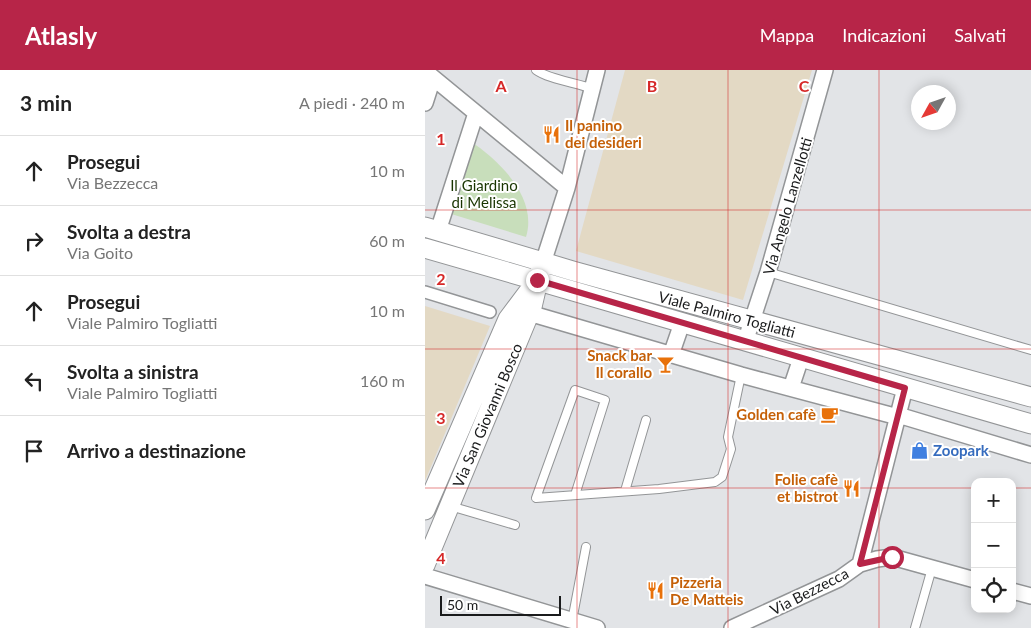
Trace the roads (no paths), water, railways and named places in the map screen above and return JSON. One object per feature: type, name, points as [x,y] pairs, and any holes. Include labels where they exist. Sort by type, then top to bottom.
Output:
[{"type":"street","points":[[425,510],[507,320],[540,271],[567,188],[597,70]]},
{"type":"street","name":"Via Angelo Lanzellotti","points":[[745,342],[768,272],[825,70]]},
{"type":"street","points":[[429,74],[567,188]]},
{"type":"street","points":[[425,102],[429,74]]},
{"type":"street","points":[[432,229],[476,113]]},
{"type":"street","name":"Viale Palmiro Togliatti","points":[[432,229],[682,323],[1031,424]]},
{"type":"street","name":"Viale Palmiro Togliatti","points":[[425,248],[540,271],[752,320],[1031,397]]},
{"type":"street","name":"Via San Giovanni Bosco","points":[[425,564],[529,313],[540,271]]},
{"type":"street","points":[[425,292],[490,312]]},
{"type":"street","points":[[529,313],[741,375],[898,416],[1031,456]]},
{"type":"street","points":[[671,355],[682,323]]},
{"type":"street","points":[[791,388],[801,358]]},
{"type":"street","points":[[860,564],[905,388]]},
{"type":"street","name":"Via Bezzecca","points":[[732,628],[839,579],[860,564],[892,557],[971,579]]},
{"type":"street","points":[[425,576],[552,622],[572,621],[597,628]]},
{"type":"street","points":[[1016,592],[1031,596]]},
{"type":"lane","points":[[536,70],[544,76],[565,79],[593,89]]},
{"type":"lane","points":[[768,272],[1031,350]]},
{"type":"lane","points":[[575,495],[605,400],[575,390],[536,498],[575,495],[625,491],[715,482],[722,477],[731,449],[728,437],[741,375]]},
{"type":"lane","points":[[625,491],[646,420]]},
{"type":"lane","points":[[449,506],[515,525]]},
{"type":"lane","points":[[572,621],[586,547]]},
{"type":"lane","points":[[915,628],[932,568]]},
{"type":"place","name":"Il panino dei desideri","points":[[551,134]]},
{"type":"place","name":"Snack bar Il corallo","points":[[666,364]]},
{"type":"place","name":"Golden cafè","points":[[830,414]]},
{"type":"place","name":"Zoopark","points":[[919,450]]},
{"type":"place","name":"Folie cafè et bistrot","points":[[852,488]]},
{"type":"place","name":"Pizzeria De Matteis","points":[[656,591]]},
{"type":"park label","name":"Il Giardino di Melissa","points":[[484,194]]}]
